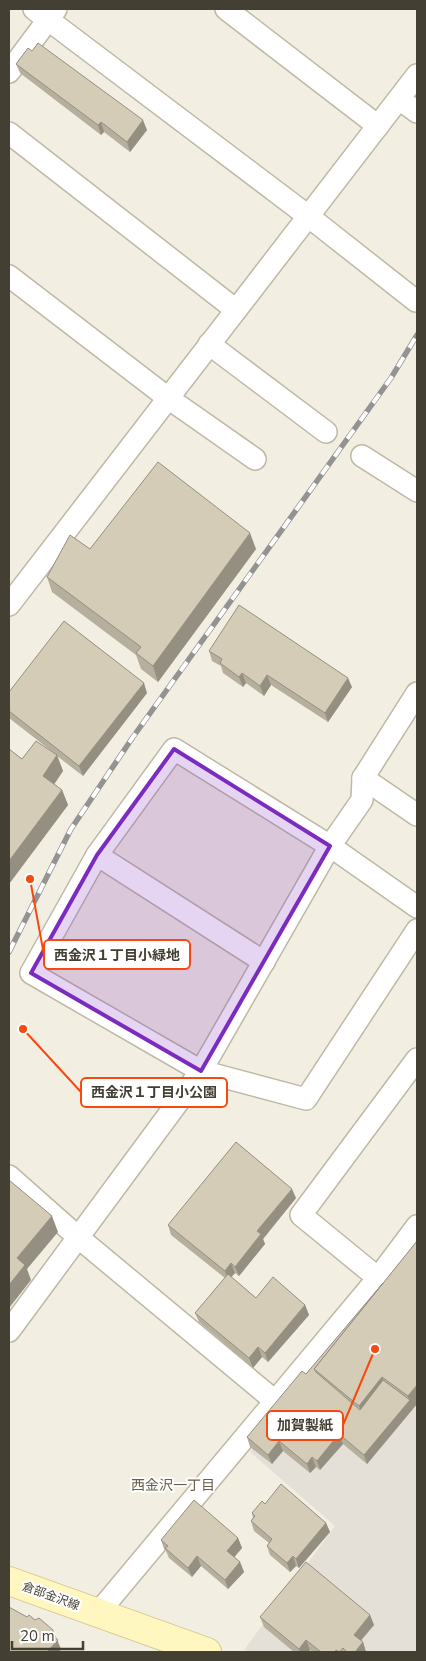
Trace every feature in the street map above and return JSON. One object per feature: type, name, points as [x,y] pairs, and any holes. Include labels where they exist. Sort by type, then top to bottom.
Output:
[{"type":"main road","name":"倉部金沢線","points":[[9,1581],[207,1652]]},
{"type":"street","points":[[226,9],[378,126]]},
{"type":"street","points":[[9,72],[46,12],[416,302]]},
{"type":"street","points":[[9,605],[417,75]]},
{"type":"street","points":[[399,99],[417,112]]},
{"type":"street","points":[[9,133],[236,310]]},
{"type":"street","points":[[9,276],[168,398],[255,459]]},
{"type":"street","points":[[209,344],[326,432]]},
{"type":"street","points":[[362,456],[417,491]]},
{"type":"street","points":[[9,1331],[201,1072],[330,846],[362,800],[363,778],[417,693]]},
{"type":"street","points":[[417,907],[330,846],[174,749],[98,855],[31,973],[201,1072],[306,1099],[417,930]]},
{"type":"street","points":[[363,778],[417,815]]},
{"type":"street","points":[[98,855],[264,962]]},
{"type":"street","points":[[378,1278],[301,1215],[417,1059]]},
{"type":"street","points":[[9,1176],[79,1238],[275,1401]]},
{"type":"street","points":[[98,1613],[378,1278],[417,1226]]},
{"type":"highlighted area","points":[[174,749],[330,846],[201,1071],[31,973],[97,855]]},
{"type":"shaded area","points":[[417,1246],[417,1652],[250,1652],[244,1650],[335,1526],[250,1452]]},
{"type":"building","points":[[38,43],[143,120],[127,142],[101,122],[98,125],[16,64],[28,48],[32,51]]},
{"type":"building","points":[[158,462],[250,533],[153,666],[136,653],[141,647],[47,577],[70,535],[90,549]]},
{"type":"building","points":[[239,605],[348,678],[325,713],[267,675],[260,686],[242,673],[239,677],[220,663],[222,659],[209,651]]},
{"type":"building","points":[[64,621],[144,683],[79,766],[9,711],[9,692]]},
{"type":"building","points":[[36,741],[57,755],[43,776],[62,790],[9,861],[9,749],[22,759]]},
{"type":"building","points":[[236,1142],[292,1189],[257,1231],[261,1234],[235,1267],[231,1263],[225,1271],[168,1225]]},
{"type":"building","points":[[9,1180],[52,1216],[17,1258],[25,1265],[9,1285]]},
{"type":"building","points":[[417,1241],[417,1385],[408,1396],[382,1377],[359,1406],[314,1369]]},
{"type":"building","points":[[228,1274],[256,1298],[273,1277],[305,1305],[265,1353],[258,1347],[249,1358],[195,1313]]},
{"type":"building","points":[[383,1283],[314,1369],[360,1410],[383,1380],[410,1400],[364,1455],[339,1434],[317,1461],[312,1457],[307,1464],[279,1441],[268,1455],[247,1437],[302,1371],[306,1374]]},
{"type":"building","points":[[281,1484],[326,1523],[296,1559],[293,1556],[287,1563],[267,1546],[272,1539],[251,1521],[255,1516],[252,1513],[262,1501],[265,1504]]},
{"type":"building","points":[[194,1500],[238,1538],[227,1551],[240,1562],[225,1580],[197,1556],[188,1568],[165,1548],[168,1546],[161,1540]]},
{"type":"building","points":[[306,1562],[370,1615],[354,1635],[363,1642],[355,1652],[347,1652],[343,1648],[339,1652],[336,1650],[335,1652],[321,1652],[306,1640],[299,1649],[260,1617]]},
{"type":"building","points":[[9,1607],[27,1617],[29,1615],[35,1620],[39,1618],[53,1630],[52,1635],[58,1640],[47,1652],[9,1652]]},
{"type":"railway","points":[[9,952],[71,829],[133,737],[391,378],[417,335]]},
{"type":"place","name":"西金沢１丁目小緑地","points":[[30,879]]},
{"type":"place","name":"西金沢１丁目小公園","points":[[23,1029]]},
{"type":"place","name":"加賀製紙","points":[[375,1349]]},
{"type":"district","name":"西金沢一丁目","points":[[173,1485]]}]
